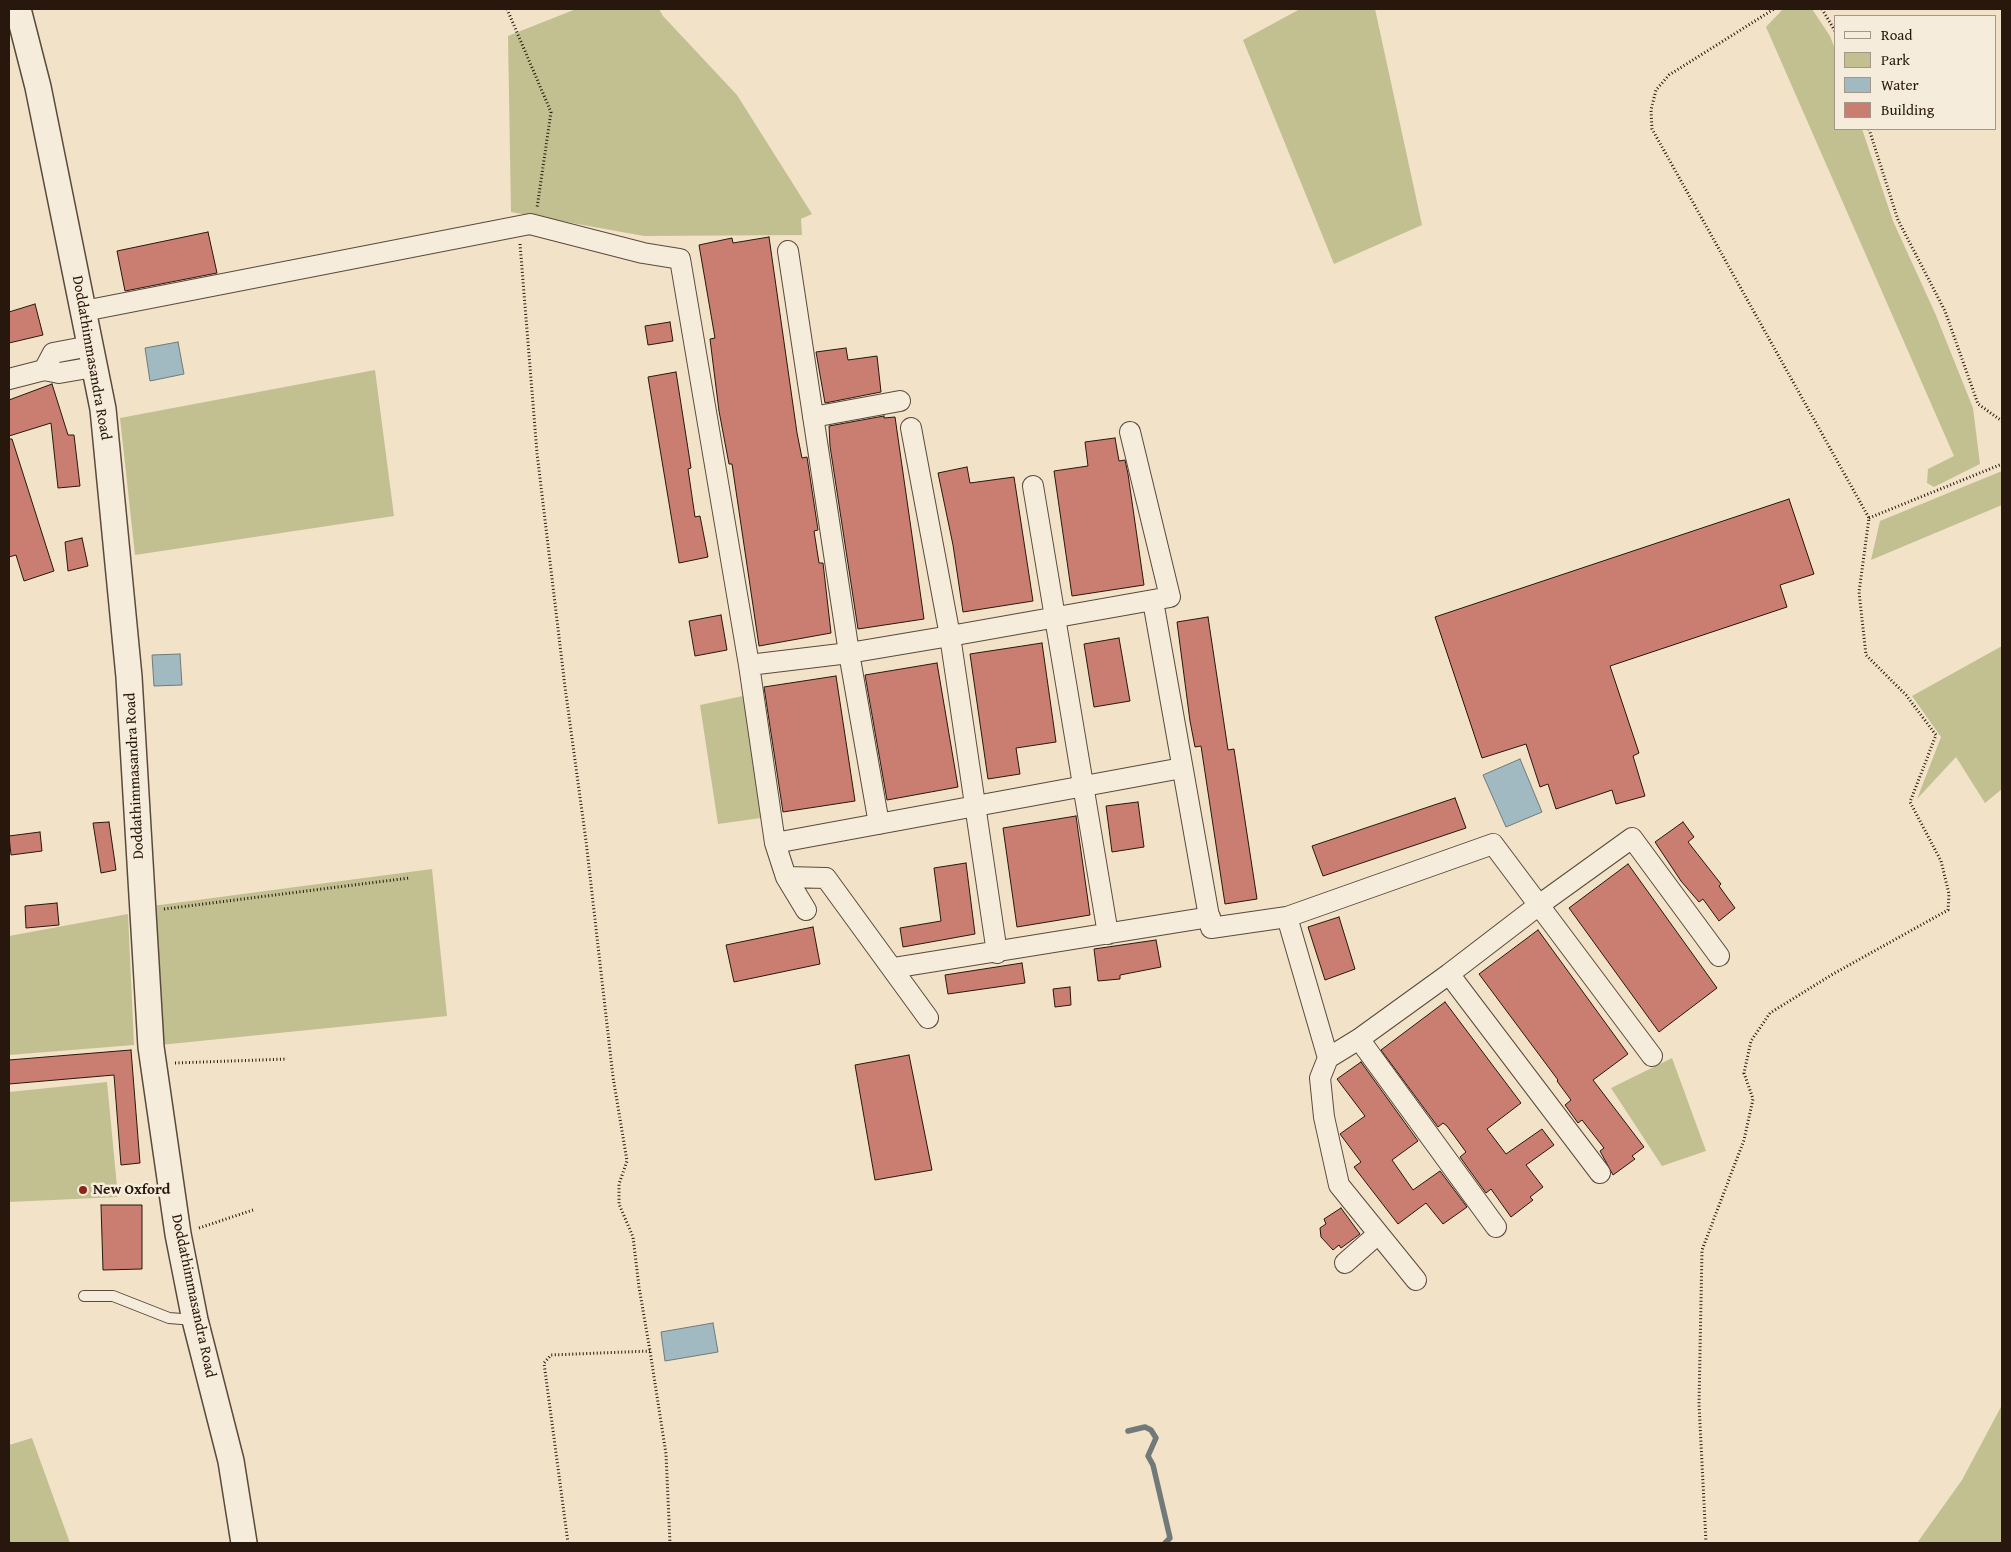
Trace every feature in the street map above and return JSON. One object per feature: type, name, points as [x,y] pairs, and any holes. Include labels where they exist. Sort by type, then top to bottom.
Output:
[{"type":"street","name":"Doddathimmasandra Road","points":[[18,9],[38,88],[103,409],[129,677],[151,1047],[178,1234],[196,1320],[230,1461],[244,1543]]},
{"type":"street","points":[[84,311],[526,226],[643,253],[680,259],[749,665],[775,843],[786,877],[806,910]]},
{"type":"street","points":[[788,251],[849,653],[879,824]]},
{"type":"street","points":[[9,379],[44,370],[53,353],[92,356]]},
{"type":"street","points":[[813,417],[900,401]]},
{"type":"street","points":[[911,428],[950,636],[996,953]]},
{"type":"street","points":[[749,665],[849,653],[1153,601],[1170,596],[1130,432]]},
{"type":"street","points":[[1033,486],[1053,618],[1084,786],[1108,934]]},
{"type":"street","points":[[1153,601],[1212,928],[1287,917],[1493,844],[1652,1056]]},
{"type":"street","points":[[775,843],[1182,768]]},
{"type":"street","points":[[1416,1280],[1339,1185],[1324,1116],[1320,1078],[1328,1058],[1359,1039],[1449,974],[1539,905],[1632,838],[1719,956]]},
{"type":"street","points":[[786,877],[826,878],[928,1018]]},
{"type":"street","points":[[893,968],[996,953],[1210,917]]},
{"type":"street","points":[[1287,917],[1328,1058]]},
{"type":"street","points":[[1449,974],[1600,1173]]},
{"type":"street","points":[[1359,1039],[1496,1227]]},
{"type":"street","points":[[1345,1263],[1378,1234]]},
{"type":"lane","points":[[84,1296],[114,1296],[170,1318],[196,1320]]},
{"type":"path","points":[[507,9],[551,112],[526,226],[539,472],[586,841],[612,1068],[627,1162],[619,1184],[619,1204],[633,1237],[639,1287],[666,1454],[670,1543]]},
{"type":"path","points":[[1706,1543],[1699,1404],[1702,1250],[1744,1140],[1753,1099],[1744,1073],[1751,1042],[1770,1013],[1833,974],[1948,910],[1949,894],[1941,861],[1910,802],[1936,735],[1906,695],[1866,654],[1858,592],[1869,518],[1652,129],[1651,110],[1656,90],[1669,75],[1774,9]]},
{"type":"path","points":[[1822,9],[1834,30]]},
{"type":"path","points":[[1869,130],[1898,220],[1945,311],[1978,404],[2002,421]]},
{"type":"path","points":[[1869,518],[2002,464]]},
{"type":"path","points":[[143,912],[409,878]]},
{"type":"path","points":[[154,1064],[287,1059]]},
{"type":"path","points":[[178,1234],[252,1210]]},
{"type":"path","points":[[568,1543],[544,1363],[551,1355],[650,1351]]},
{"type":"green space","points":[[576,9],[659,9],[663,16],[737,95],[812,214],[801,219],[802,235],[644,236],[511,212],[508,36]]},
{"type":"green space","points":[[1300,9],[1375,9],[1422,225],[1334,264],[1243,40]]},
{"type":"green space","points":[[1783,9],[1812,9],[1830,36],[1834,46],[1834,130],[1862,130],[1893,221],[1935,313],[1973,408],[1980,464],[1934,487],[1927,483],[1928,469],[1954,456],[1766,27]]},
{"type":"green space","points":[[375,370],[394,516],[135,555],[120,418]]},
{"type":"green space","points":[[2002,471],[2002,505],[1871,560],[1880,521]]},
{"type":"green space","points":[[2002,646],[2002,789],[1985,803],[1956,757],[1917,799],[1941,737],[1912,696]]},
{"type":"green space","points":[[743,696],[761,818],[718,824],[700,705]]},
{"type":"green space","points":[[432,869],[447,1016],[160,1045],[152,906]]},
{"type":"green space","points":[[128,914],[134,1045],[9,1055],[9,936]]},
{"type":"green space","points":[[1672,1058],[1706,1151],[1662,1166],[1611,1088]]},
{"type":"green space","points":[[107,1082],[118,1197],[9,1202],[9,1092]]},
{"type":"green space","points":[[2002,1405],[2002,1543],[1917,1543],[1962,1480]]},
{"type":"green space","points":[[32,1438],[70,1543],[9,1543],[9,1445]]},
{"type":"water","points":[[178,342],[184,374],[150,381],[145,348]]},
{"type":"water","points":[[180,654],[182,685],[154,686],[152,655]]},
{"type":"water","points":[[1520,759],[1542,812],[1506,827],[1483,775]]},
{"type":"water","points":[[713,1323],[718,1352],[665,1361],[661,1332]]},
{"type":"building","points":[[208,232],[217,273],[125,291],[117,251]]},
{"type":"building","points":[[769,237],[797,433],[802,458],[807,457],[818,530],[814,531],[819,563],[823,563],[831,633],[759,646],[732,464],[729,464],[719,411],[710,339],[715,338],[699,245],[732,238],[733,243]]},
{"type":"building","points":[[35,304],[43,335],[9,343],[9,312]]},
{"type":"building","points":[[670,322],[673,341],[648,345],[645,326]]},
{"type":"building","points":[[846,348],[848,360],[877,356],[881,392],[825,403],[816,352]]},
{"type":"building","points":[[676,372],[691,468],[688,469],[695,517],[700,516],[708,557],[679,563],[648,377]]},
{"type":"building","points":[[52,384],[68,435],[74,435],[80,486],[58,488],[51,423],[9,436],[9,400]]},
{"type":"building","points":[[884,416],[884,418],[895,417],[924,619],[858,629],[830,446],[829,426]]},
{"type":"building","points":[[1115,438],[1119,461],[1125,460],[1128,474],[1144,585],[1072,596],[1054,471],[1088,466],[1085,442]]},
{"type":"building","points":[[9,439],[12,439],[54,571],[24,581],[16,555],[9,557]]},
{"type":"building","points":[[967,467],[970,483],[1014,477],[1033,601],[963,612],[953,545],[938,473]]},
{"type":"building","points":[[1789,499],[1814,574],[1780,585],[1787,607],[1610,666],[1639,753],[1633,756],[1645,796],[1616,804],[1612,790],[1556,809],[1548,784],[1540,787],[1526,744],[1482,758],[1435,617]]},
{"type":"building","points":[[82,538],[88,566],[68,571],[65,542]]},
{"type":"building","points":[[721,615],[727,650],[695,656],[689,621]]},
{"type":"building","points":[[1208,617],[1228,750],[1234,749],[1257,899],[1225,904],[1201,746],[1195,747],[1190,721],[1177,622]]},
{"type":"building","points":[[1119,638],[1130,701],[1094,707],[1084,644]]},
{"type":"building","points":[[1042,643],[1056,742],[1016,748],[1020,774],[988,779],[970,654]]},
{"type":"building","points":[[937,663],[958,787],[887,800],[865,675]]},
{"type":"building","points":[[836,676],[855,801],[783,812],[764,687]]},
{"type":"building","points":[[1455,798],[1466,828],[1323,876],[1312,846]]},
{"type":"building","points":[[1138,802],[1144,847],[1112,852],[1106,806]]},
{"type":"building","points":[[1076,816],[1090,915],[1017,927],[1003,828]]},
{"type":"building","points":[[109,822],[116,870],[101,873],[93,823]]},
{"type":"building","points":[[1683,822],[1694,837],[1688,842],[1721,884],[1719,886],[1735,908],[1719,921],[1703,899],[1699,902],[1681,881],[1655,842]]},
{"type":"building","points":[[40,832],[42,851],[11,855],[9,836]]},
{"type":"building","points":[[966,863],[975,934],[903,947],[900,928],[941,921],[934,868]]},
{"type":"building","points":[[1628,864],[1717,988],[1659,1032],[1569,908]]},
{"type":"building","points":[[57,903],[59,925],[26,928],[25,906]]},
{"type":"building","points":[[1339,917],[1355,969],[1325,980],[1308,927]]},
{"type":"building","points":[[813,927],[820,964],[734,982],[726,945]]},
{"type":"building","points":[[1538,930],[1628,1054],[1593,1080],[1644,1147],[1632,1156],[1635,1159],[1613,1175],[1600,1151],[1604,1148],[1582,1120],[1578,1123],[1565,1105],[1571,1100],[1558,1080],[1479,974]]},
{"type":"building","points":[[1156,940],[1161,967],[1120,975],[1120,979],[1098,981],[1094,949]]},
{"type":"building","points":[[1022,963],[1025,983],[948,994],[945,975]]},
{"type":"building","points":[[1070,987],[1071,1005],[1055,1007],[1053,989]]},
{"type":"building","points":[[1445,1002],[1521,1103],[1487,1129],[1506,1154],[1542,1129],[1554,1145],[1526,1165],[1543,1187],[1530,1197],[1533,1200],[1511,1217],[1491,1189],[1486,1193],[1460,1157],[1466,1152],[1447,1126],[1443,1123],[1438,1127],[1381,1050]]},
{"type":"building","points":[[131,1050],[140,1163],[121,1165],[114,1075],[9,1084],[9,1060]]},
{"type":"building","points":[[909,1055],[932,1170],[875,1180],[855,1065]]},
{"type":"building","points":[[1361,1062],[1418,1141],[1392,1160],[1413,1190],[1440,1171],[1467,1207],[1443,1224],[1426,1203],[1398,1224],[1354,1167],[1361,1162],[1340,1134],[1365,1116],[1337,1079]]},
{"type":"building","points":[[101,1205],[142,1205],[142,1269],[103,1270]]},
{"type":"building","points":[[1341,1208],[1360,1234],[1341,1248],[1339,1245],[1333,1250],[1321,1237],[1320,1228],[1326,1224],[1324,1219]]},
{"type":"waterway","points":[[1128,1431],[1145,1427],[1151,1430],[1156,1438],[1148,1456],[1153,1465],[1170,1538],[1165,1543]]},
{"type":"place","name":"New Oxford","points":[[83,1190]]}]
